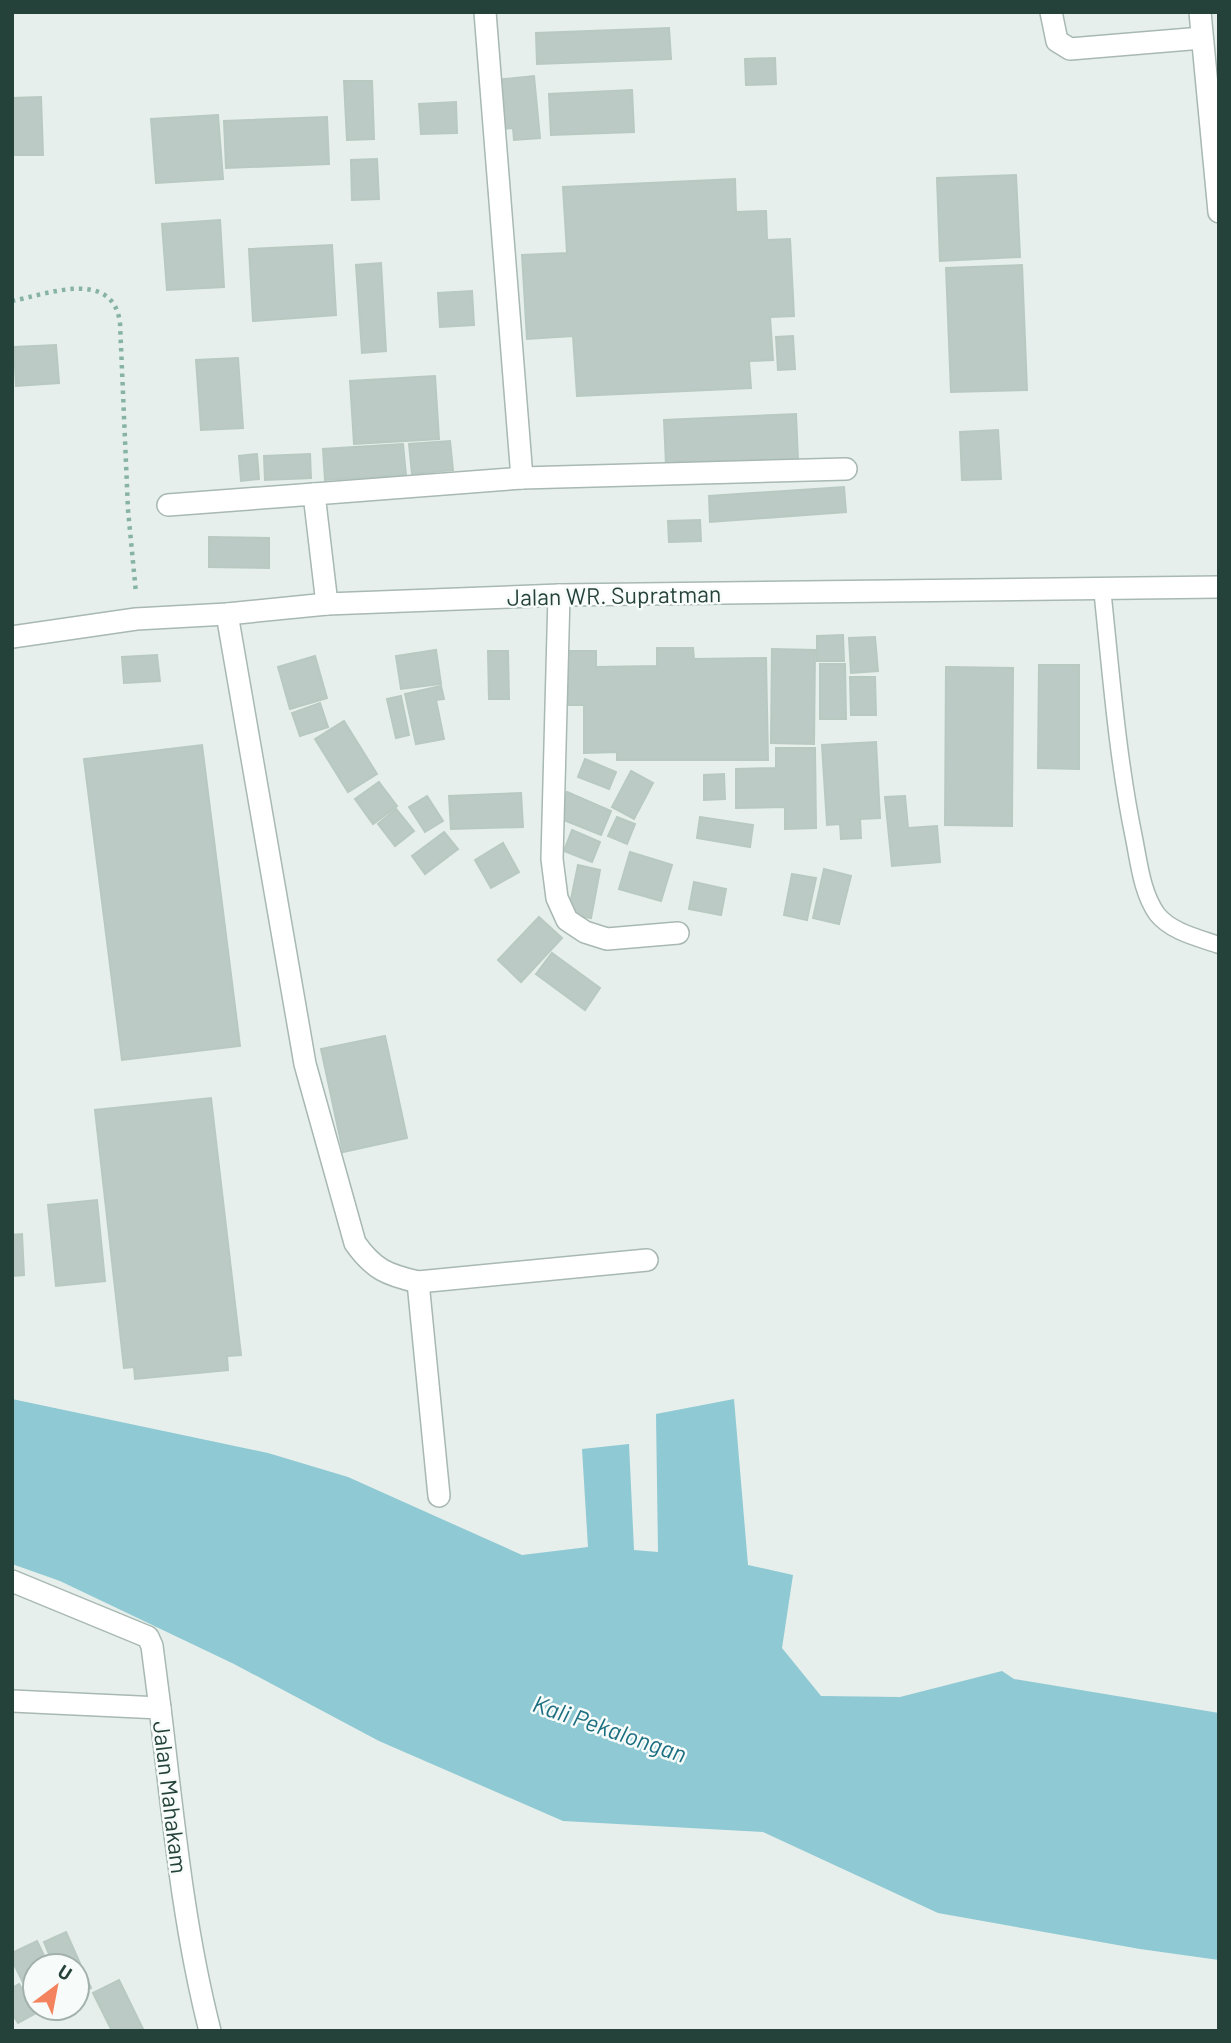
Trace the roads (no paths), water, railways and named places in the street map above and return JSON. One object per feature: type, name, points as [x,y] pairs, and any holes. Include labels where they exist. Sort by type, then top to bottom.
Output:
[{"type":"street","points":[[485,12],[522,478]]},
{"type":"street","points":[[1051,12],[1057,41],[1070,49],[1202,38]]},
{"type":"street","points":[[1200,12],[1219,212]]},
{"type":"street","points":[[168,505],[522,478],[846,469]]},
{"type":"street","points":[[314,494],[327,604]]},
{"type":"street","name":"Jalan WR. Supratman","points":[[12,637],[136,619],[227,614],[327,604],[559,595],[1219,587]]},
{"type":"street","points":[[559,595],[552,859],[560,908],[567,920],[597,937],[607,939],[678,933]]},
{"type":"street","points":[[227,614],[305,1063],[355,1243],[363,1255],[390,1276],[418,1282],[647,1260]]},
{"type":"street","points":[[418,1282],[439,1496]]},
{"type":"street","points":[[12,1581],[148,1637],[153,1652],[160,1708]]},
{"type":"street","name":"Jalan Mahakam","points":[[12,1701],[160,1708],[186,1915],[210,2031]]},
{"type":"lane","points":[[1102,588],[1122,781],[1145,887],[1156,912],[1165,922],[1183,932],[1219,945]]},
{"type":"water","name":"Kali Pekalongan","points":[[12,1399],[268,1453],[348,1477],[522,1555],[588,1547],[582,1449],[629,1444],[634,1550],[658,1552],[656,1414],[734,1399],[748,1565],[793,1575],[782,1648],[821,1696],[900,1697],[1002,1671],[1014,1679],[1219,1713],[1219,1960],[1140,1949],[938,1913],[763,1832],[563,1821],[379,1741],[234,1664],[60,1581],[12,1564]]}]
